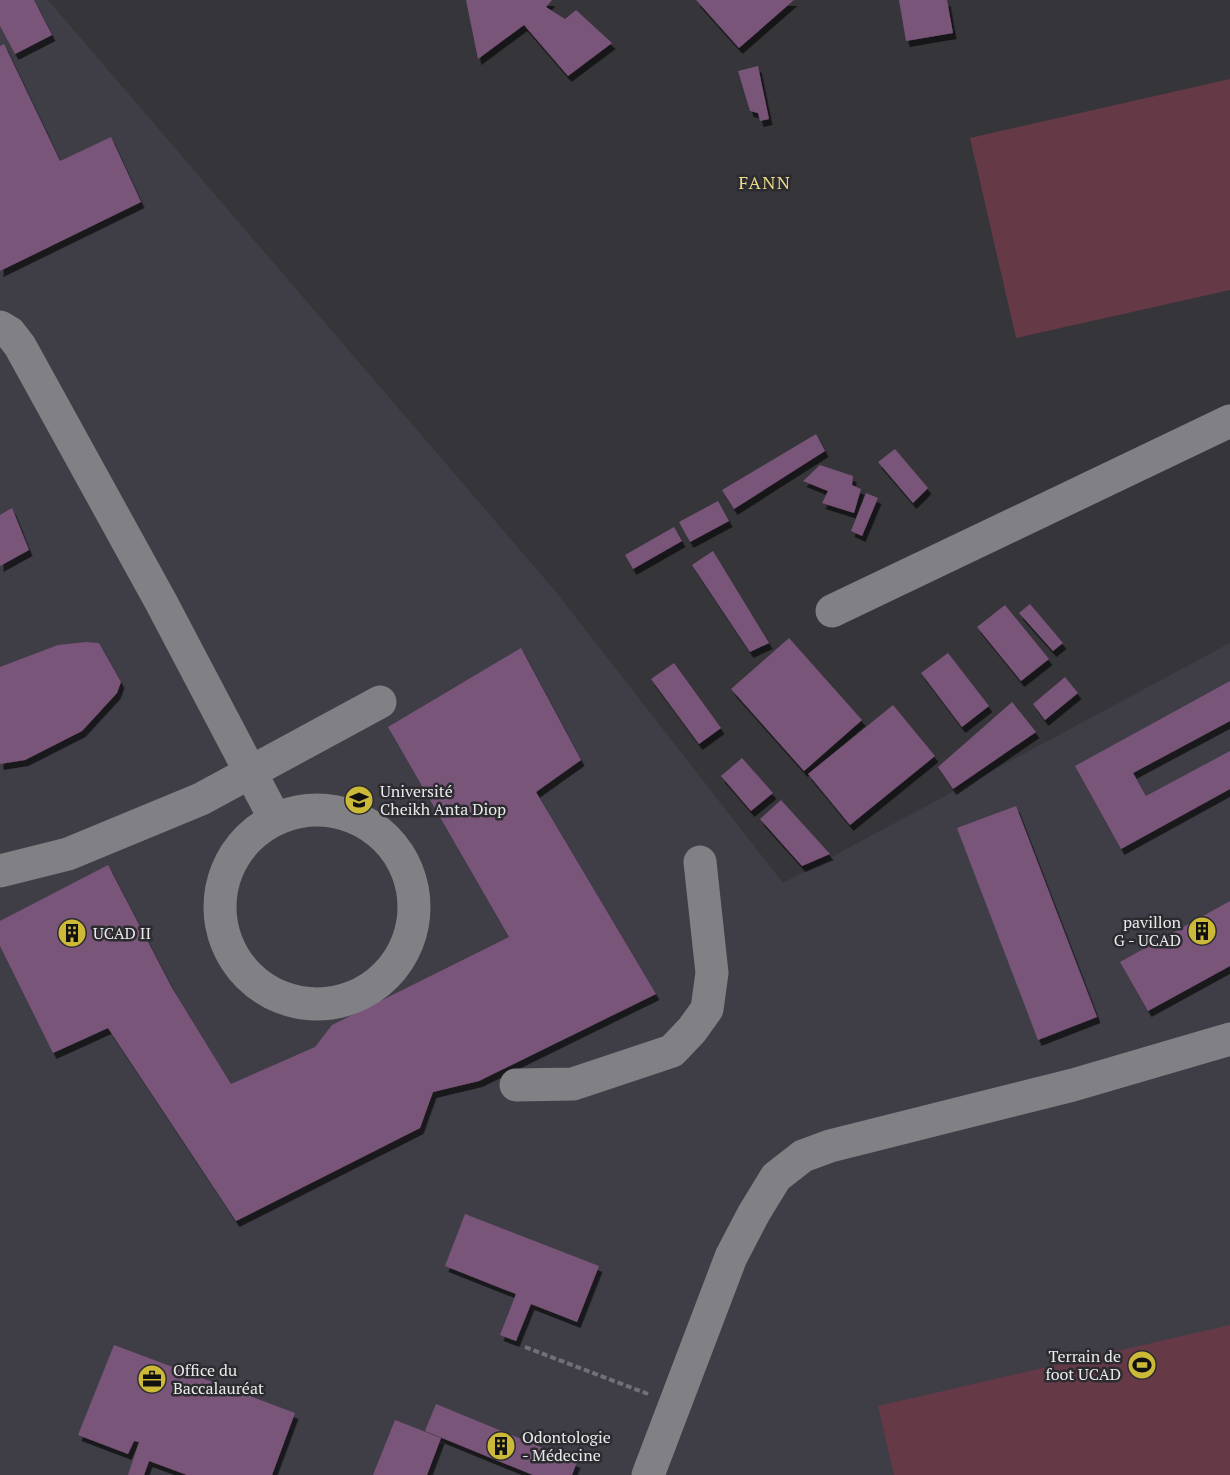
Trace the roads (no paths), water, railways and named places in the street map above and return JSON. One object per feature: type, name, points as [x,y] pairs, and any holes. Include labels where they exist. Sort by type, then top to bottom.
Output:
[{"type":"street","points":[[0,327],[10,333],[20,346],[161,602],[275,819]]},
{"type":"street","points":[[831,611],[1230,421]]},
{"type":"street","points":[[0,871],[78,850],[201,799],[380,702]]},
{"type":"street","points":[[317,810],[339,812],[360,820],[378,831],[393,846],[405,865],[412,886],[414,907],[412,928],[405,949],[386,975],[359,994],[339,1001],[317,1004],[296,1001],[275,994],[256,982],[241,967],[230,948],[222,928],[220,906],[222,885],[230,864],[241,846],[256,830],[275,819],[295,812],[317,810]]},
{"type":"street","points":[[516,1085],[573,1084],[672,1051],[692,1030],[707,1009],[712,974],[700,862]]},
{"type":"street","points":[[648,1475],[740,1239],[776,1177],[803,1156],[830,1146],[1073,1084],[1230,1039]]},
{"type":"place","name":"Université Cheikh Anta Diop","points":[[359,800]]},
{"type":"place","name":"pavillon G - UCAD","points":[[1202,931]]},
{"type":"place","name":"UCAD II","points":[[72,933]]},
{"type":"place","name":"Terrain de foot UCAD","points":[[1142,1365]]},
{"type":"place","name":"Office du Baccalauréat","points":[[152,1379]]},
{"type":"place","name":"Odontologie - Médecine","points":[[501,1446]]},
{"type":"district","name":"FANN","points":[[765,183]]}]
